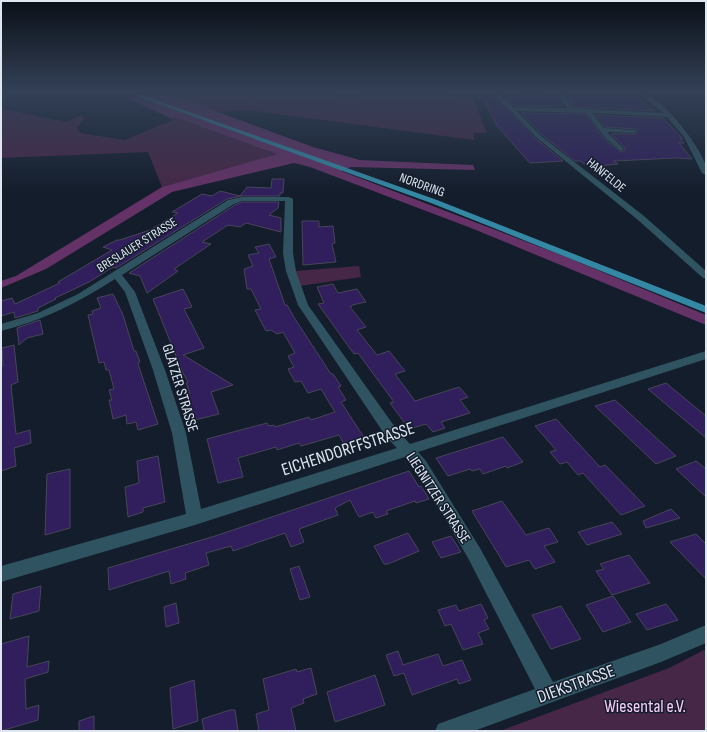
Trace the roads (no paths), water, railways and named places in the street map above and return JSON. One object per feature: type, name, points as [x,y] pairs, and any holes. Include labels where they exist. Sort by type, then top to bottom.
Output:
[{"type":"main road","name":"NORDRING","points":[[221,125],[491,223],[608,269],[706,310]]},
{"type":"street","name":"HANFELDE","points":[[528,125],[539,137],[641,218],[706,276]]},
{"type":"street","points":[[599,125],[621,149]]},
{"type":"street","points":[[678,125],[688,136],[706,173]]},
{"type":"street","points":[[603,130],[634,131]]},
{"type":"street","name":"BRESLAUER STRASSE","points":[[1,328],[42,315],[82,296],[231,202],[242,199],[289,199]]},
{"type":"street","name":"LIEGNITZER STRASSE","points":[[289,199],[288,252],[291,272],[303,305],[392,434],[408,449],[421,465],[474,553],[548,694]]},
{"type":"street","name":"GLATZER STRASSE","points":[[116,274],[130,292],[160,370],[179,432],[195,518]]},
{"type":"street","name":"EICHENDORFFSTRASSE","points":[[1,574],[195,518],[706,355]]},
{"type":"street","name":"DIEKSTRASSE","points":[[445,731],[661,653],[706,634]]},
{"type":"park label","name":"Wiesental e.V.","points":[[645,706]]}]
